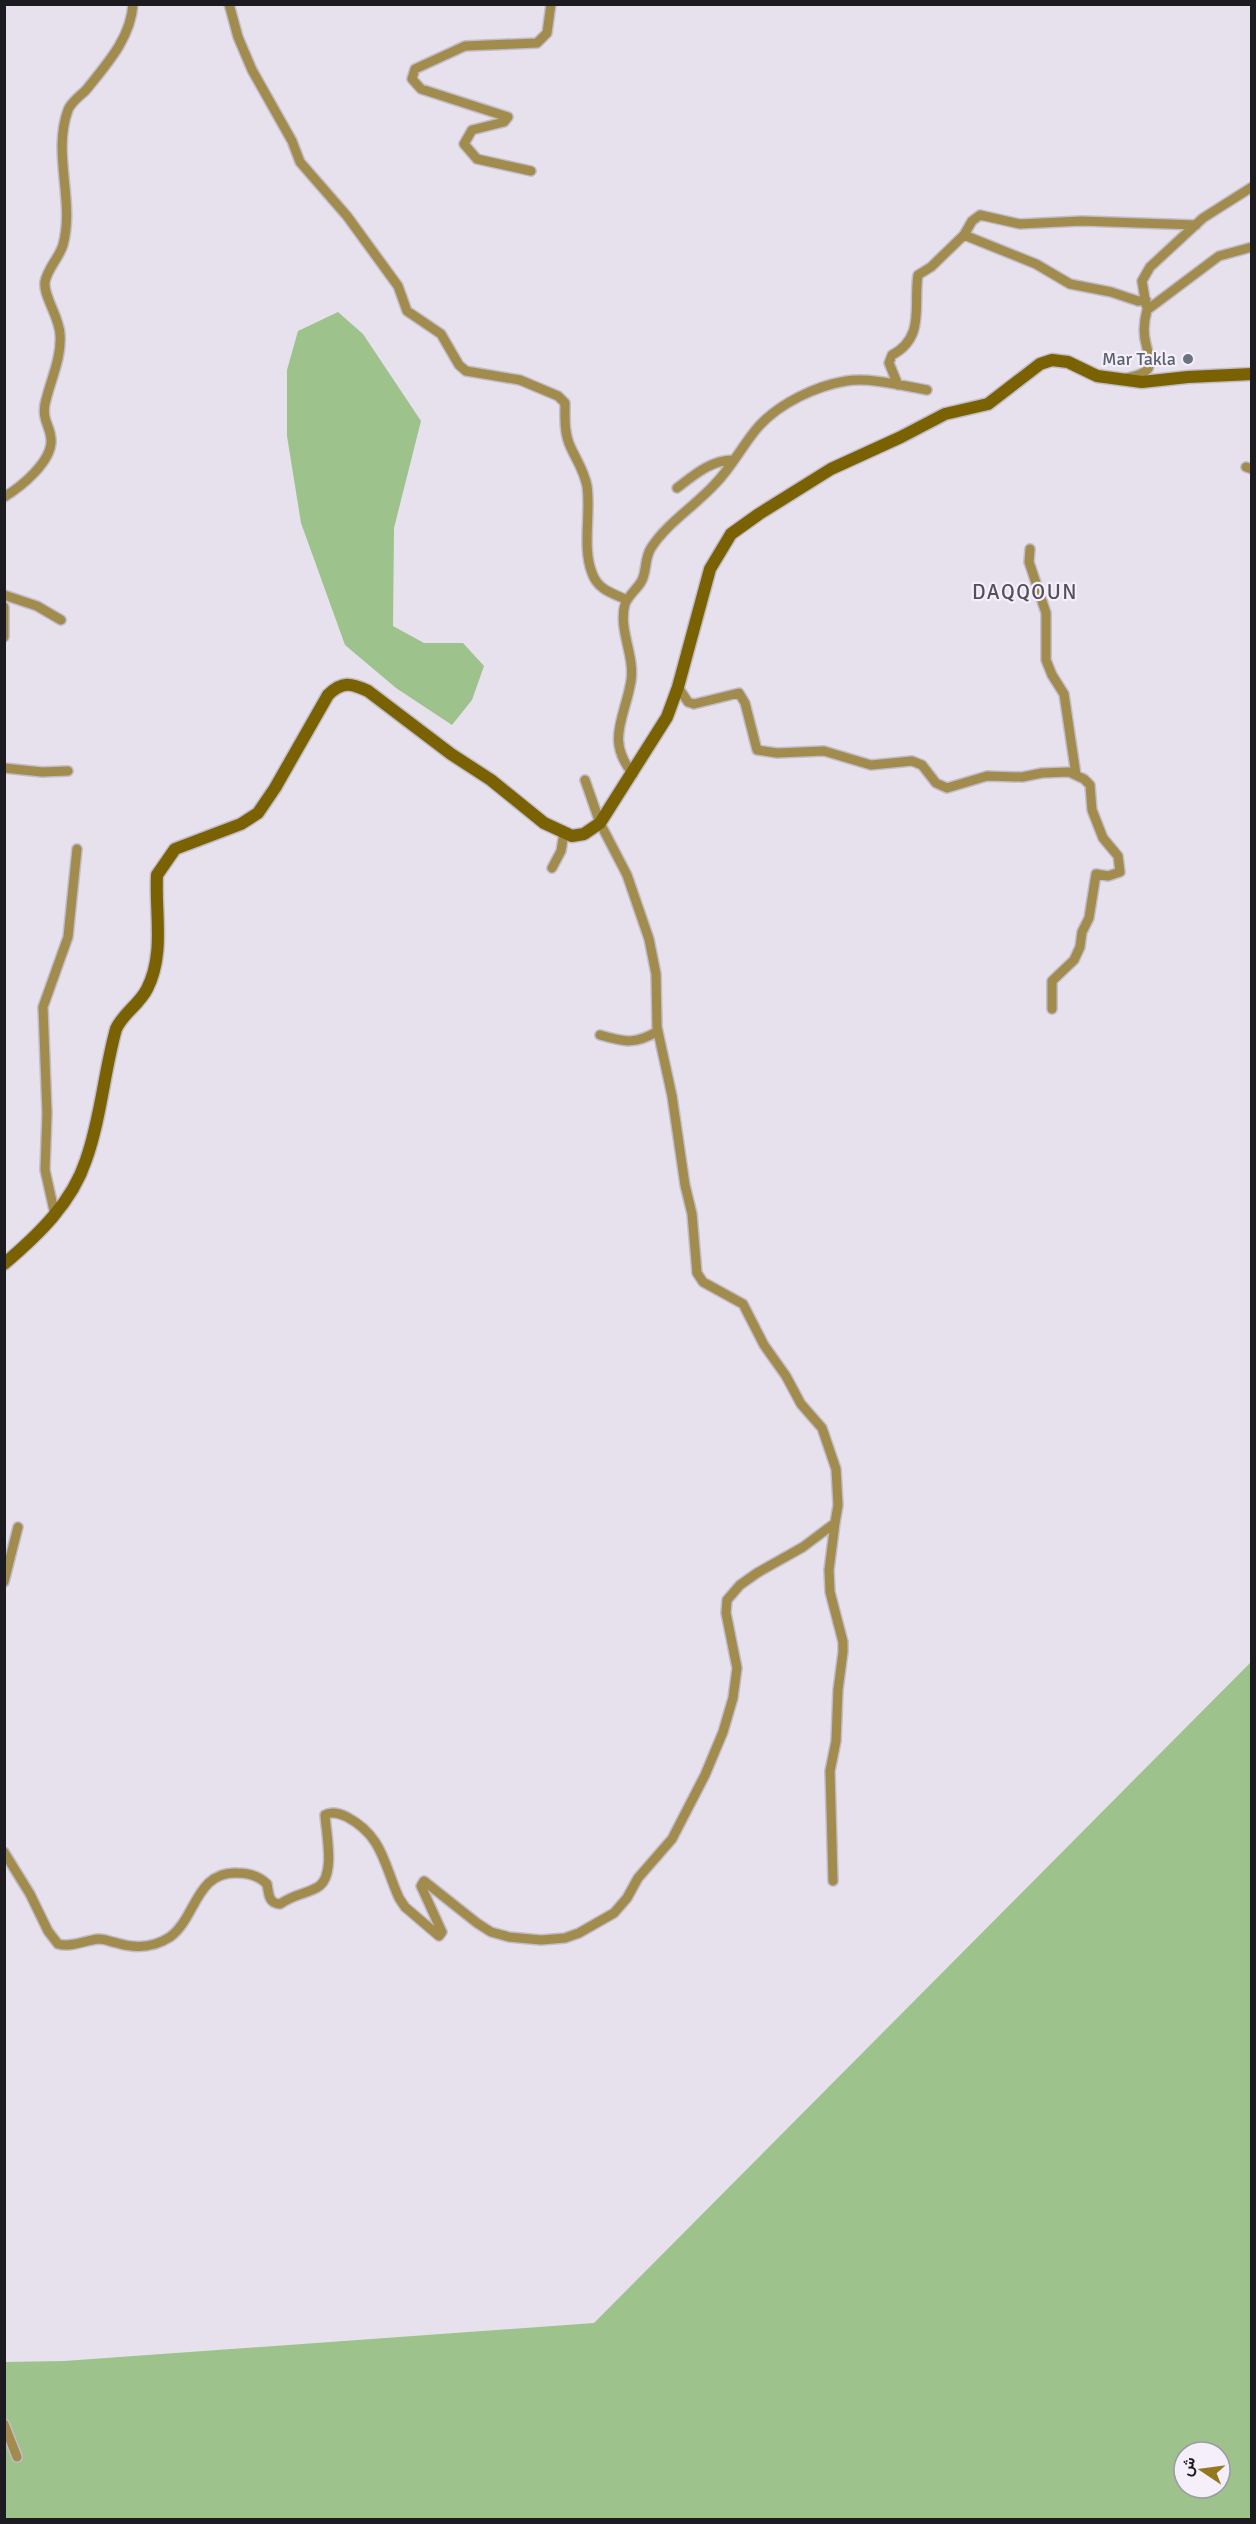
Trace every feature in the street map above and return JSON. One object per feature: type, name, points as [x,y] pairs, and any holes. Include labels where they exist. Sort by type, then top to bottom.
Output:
[{"type":"main road","points":[[4,1264],[36,1237],[55,1215],[69,1195],[86,1160],[116,1029],[120,1020],[138,1004],[155,974],[158,959],[157,875],[162,864],[175,849],[241,824],[258,813],[275,788],[328,695],[336,687],[353,684],[368,691],[451,754],[491,780],[544,823],[572,836],[584,834],[600,823],[667,717],[678,687],[710,568],[731,534],[759,514],[831,469],[945,414],[988,404],[1040,364],[1052,360],[1068,362],[1097,376],[1142,382],[1251,374]]},
{"type":"street","points":[[4,497],[19,488],[35,472],[50,449],[51,438],[44,418],[57,361],[60,336],[58,317],[46,291],[45,281],[63,246],[66,219],[61,143],[63,123],[69,106],[120,45],[132,18],[133,4]]},
{"type":"street","points":[[229,4],[238,37],[252,70],[292,141],[300,162],[346,216],[398,286],[407,311],[441,334],[459,365],[466,371],[520,380],[558,396],[565,403],[565,432],[583,469],[587,486],[588,559],[592,573],[601,588],[627,600]]},
{"type":"street","points":[[531,171],[477,159],[464,144],[472,130],[504,122],[508,117],[421,89],[412,79],[415,69],[465,46],[537,43],[547,33],[551,4]]},
{"type":"street","points":[[1119,380],[1135,377],[1150,367],[1151,359],[1144,333],[1147,305],[1142,281],[1144,274],[1203,218],[1251,187]]},
{"type":"street","points":[[898,385],[889,363],[892,355],[904,349],[913,334],[918,309],[916,288],[918,275],[932,267],[964,235],[972,221],[980,215],[1020,224],[1082,221],[1196,225]]},
{"type":"street","points":[[964,235],[1036,264],[1070,284],[1111,292],[1147,305]]},
{"type":"street","points":[[1147,305],[1219,256],[1251,247]]},
{"type":"street","points":[[633,774],[623,762],[617,732],[631,678],[631,663],[624,633],[624,617],[627,600],[642,581],[645,563],[651,548],[686,510],[716,484],[761,424],[778,410],[820,388],[847,381],[927,390]]},
{"type":"street","points":[[676,488],[705,467],[722,460],[733,460]]},
{"type":"street","points":[[1030,549],[1029,562],[1046,613],[1046,660],[1064,694],[1076,775]]},
{"type":"street","points":[[4,595],[37,606],[61,620]]},
{"type":"street","points":[[4,607],[4,637]]},
{"type":"street","points":[[678,687],[688,702],[694,705],[739,693],[745,703],[757,750],[777,753],[824,751],[871,765],[912,761],[922,765],[936,783],[947,788],[987,776],[1022,777],[1069,772],[1084,779],[1090,785],[1092,810],[1103,838],[1118,856],[1120,872],[1108,876],[1096,874],[1089,918],[1080,947],[1074,960],[1052,981],[1052,1009]]},
{"type":"street","points":[[4,768],[42,772],[68,771]]},
{"type":"street","points":[[585,780],[600,823],[627,875],[649,939],[656,974],[658,1031],[672,1096],[685,1185],[692,1214],[697,1273],[703,1282],[743,1304],[764,1345],[786,1376],[801,1404],[822,1428],[836,1469],[838,1505],[829,1570],[830,1592],[843,1642],[843,1652],[836,1741],[830,1771],[833,1881]]},
{"type":"street","points":[[552,868],[561,851],[564,833]]},
{"type":"street","points":[[55,1215],[45,1170],[47,1113],[43,1008],[68,937],[77,849]]},
{"type":"street","points":[[600,1035],[623,1042],[643,1040],[658,1031]]},
{"type":"street","points":[[4,1852],[30,1894],[48,1931],[58,1944],[75,1944],[100,1939],[130,1947],[147,1947],[177,1930],[197,1896],[218,1877],[231,1873],[258,1877],[267,1884],[270,1899],[275,1904],[280,1904],[292,1895],[319,1886],[326,1878],[328,1867],[325,1815],[337,1813],[358,1824],[376,1842],[399,1898],[411,1913],[439,1936],[442,1932],[421,1887],[424,1881],[447,1901],[491,1932],[530,1940],[571,1936],[609,1917],[621,1906],[638,1878],[672,1839],[709,1765],[723,1732],[736,1683],[737,1668],[726,1613],[727,1600],[757,1573],[802,1547],[836,1523]]},
{"type":"street","points":[[4,1582],[18,1527]]},
{"type":"street","points":[[4,2424],[17,2457]]},
{"type":"green space","points":[[338,312],[363,334],[421,421],[394,528],[393,626],[424,643],[463,643],[484,666],[472,700],[452,725],[396,688],[345,645],[301,523],[287,436],[287,370],[298,331]]},
{"type":"green space","points":[[1251,1662],[1251,2519],[5,2519],[4,2362],[64,2361],[594,2323]]},
{"type":"place","name":"Mar Takla","points":[[1188,359]]},
{"type":"district","name":"DAQQOUN","points":[[1025,592]]}]
